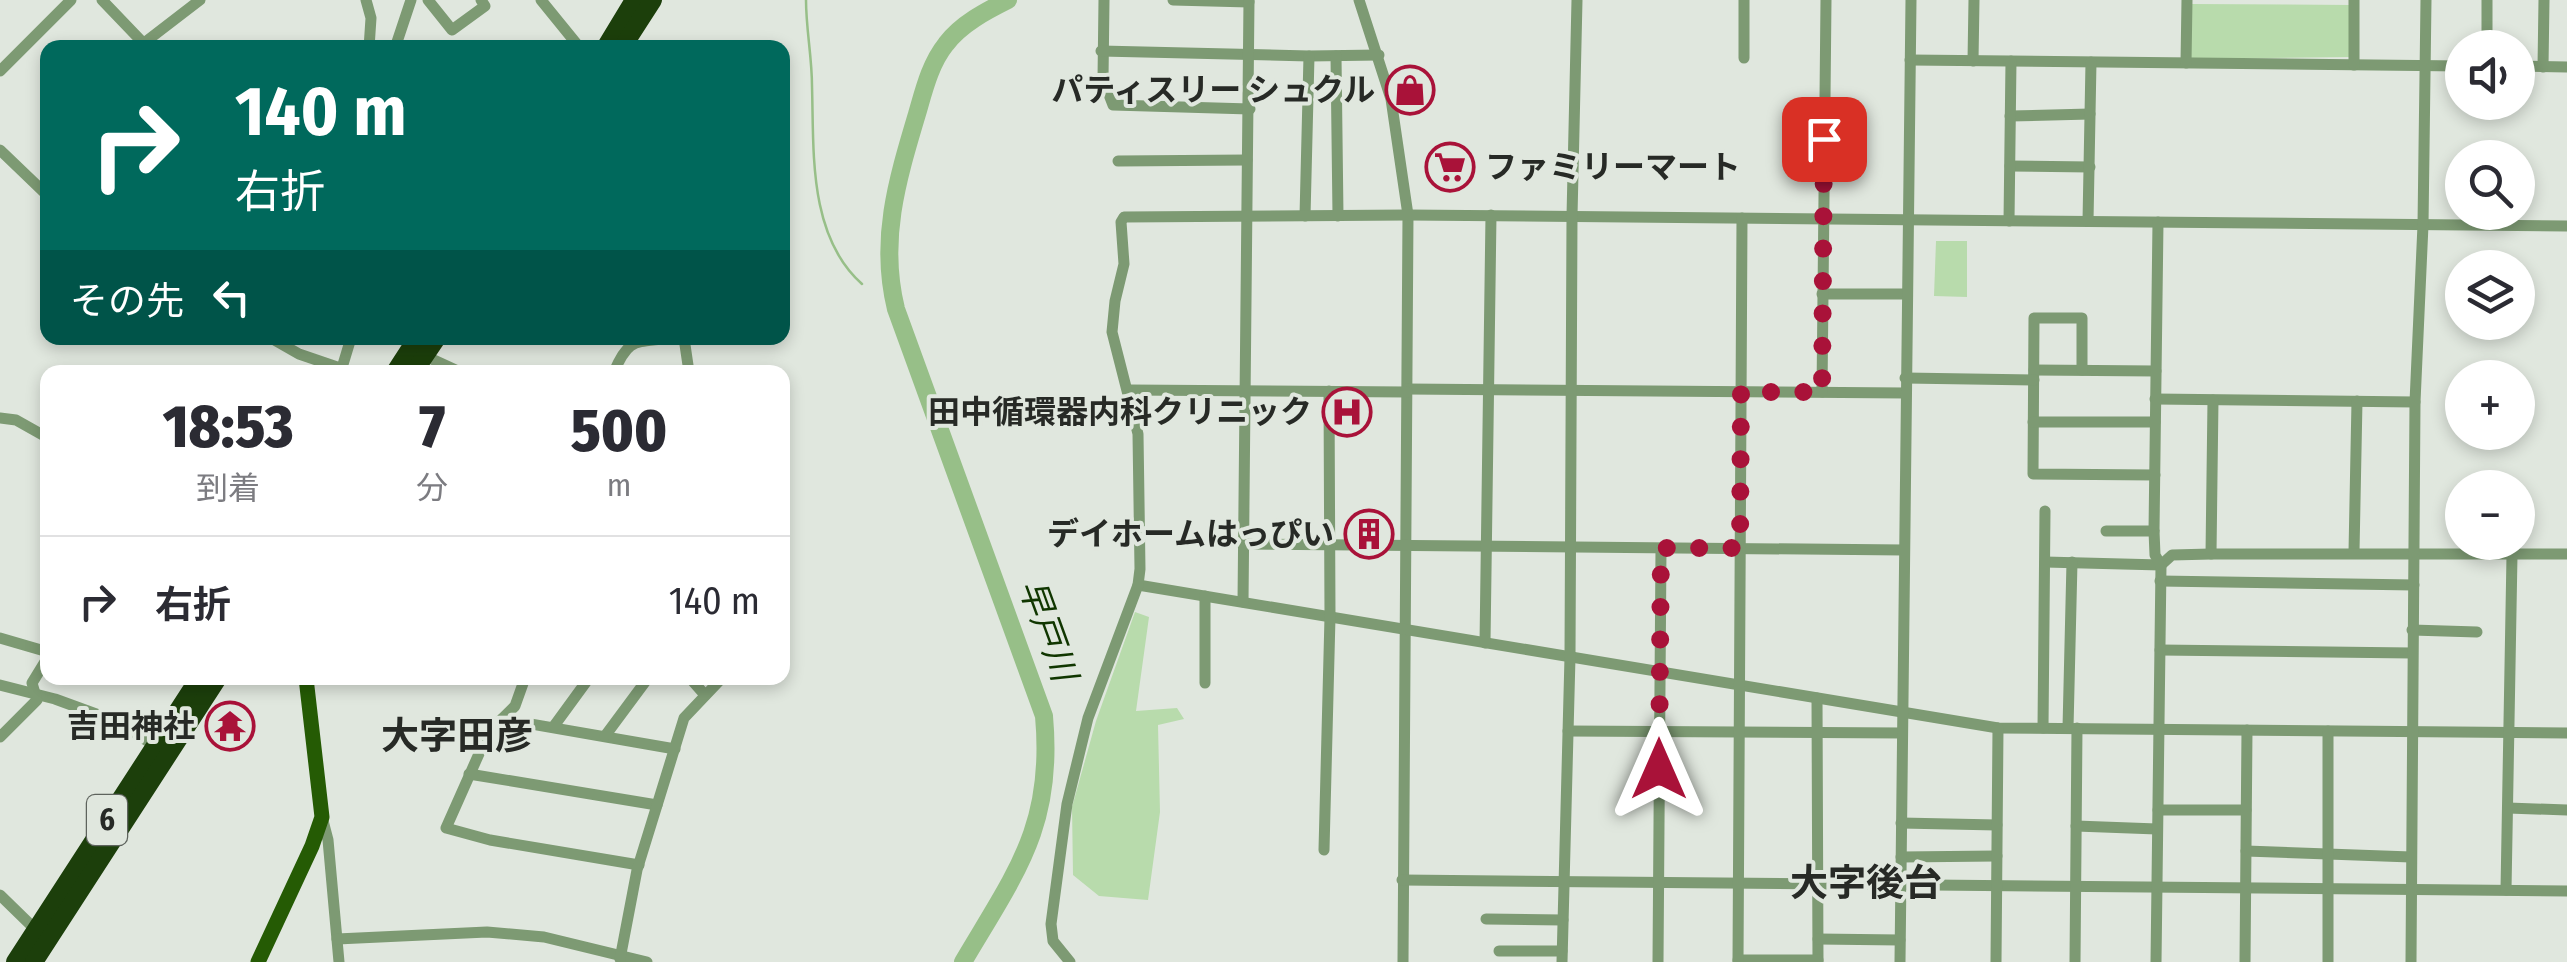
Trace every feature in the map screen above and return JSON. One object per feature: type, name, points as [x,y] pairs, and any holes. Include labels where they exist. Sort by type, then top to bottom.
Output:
[{"type":"highway","points":[[609,40],[634,0]]},
{"type":"highway","points":[[627,40],[654,0]]},
{"type":"highway","name":"6","points":[[16,962],[42,936],[162,749],[195,685]]},
{"type":"highway","name":"6","points":[[162,749],[212,685]]},
{"type":"highway","name":"6","points":[[34,962],[42,936]]},
{"type":"main road","points":[[258,962],[322,818],[307,685]]},
{"type":"street","points":[[0,71],[70,0]]},
{"type":"street","points":[[102,0],[141,40]]},
{"type":"street","points":[[152,40],[200,0]]},
{"type":"street","points":[[366,0],[371,18],[370,40]]},
{"type":"street","points":[[398,40],[412,0]]},
{"type":"street","points":[[428,0],[452,30],[485,6],[481,0]]},
{"type":"street","points":[[541,0],[574,40]]},
{"type":"street","points":[[1104,0],[1103,79],[1113,105],[1250,109]]},
{"type":"street","points":[[1173,0],[1249,1],[1243,602]]},
{"type":"street","points":[[1360,0],[1391,99],[1408,215],[1403,962]]},
{"type":"street","points":[[1500,951],[1562,956],[1578,0]]},
{"type":"street","points":[[1744,0],[1744,58]]},
{"type":"street","points":[[1822,392],[1826,0]]},
{"type":"street","points":[[1900,962],[1910,0]]},
{"type":"street","points":[[1973,61],[1974,0]]},
{"type":"street","points":[[2186,63],[2187,0]]},
{"type":"street","points":[[2354,0],[2354,65]]},
{"type":"street","points":[[2410,962],[2415,402],[2423,225],[2426,0]]},
{"type":"street","points":[[2487,30],[2488,0]]},
{"type":"street","points":[[2543,66],[2544,0]]},
{"type":"street","points":[[1101,50],[1379,55]]},
{"type":"street","points":[[1305,216],[1309,56]]},
{"type":"street","points":[[1336,56],[1338,216]]},
{"type":"street","points":[[1910,60],[2445,66]]},
{"type":"street","points":[[2008,221],[2010,61]]},
{"type":"street","points":[[2088,221],[2091,62]]},
{"type":"street","points":[[2535,66],[2567,67]]},
{"type":"street","points":[[2010,116],[2090,114]]},
{"type":"street","points":[[0,150],[40,188]]},
{"type":"street","points":[[1118,161],[1247,160]]},
{"type":"street","points":[[2010,166],[2090,167]]},
{"type":"street","points":[[1485,642],[1492,216]]},
{"type":"street","points":[[1070,962],[1053,941],[1051,924],[1067,804],[1088,718],[1138,585],[1138,434],[1112,332],[1124,264],[1120,222],[1124,217],[1572,216],[2567,226]]},
{"type":"street","points":[[1742,218],[1738,961],[1818,961],[1817,698]]},
{"type":"street","points":[[2156,962],[2160,565],[2155,555],[2154,531],[2158,222]]},
{"type":"street","points":[[1822,294],[1907,294]]},
{"type":"street","points":[[2082,370],[2082,318],[2034,318],[2033,474],[2155,475]]},
{"type":"street","points":[[283,345],[328,365]]},
{"type":"street","points":[[417,354],[443,365]]},
{"type":"street","points":[[1905,378],[2082,370],[2156,371]]},
{"type":"street","points":[[1129,390],[1905,393]]},
{"type":"street","points":[[1324,850],[1330,617],[1329,391]]},
{"type":"street","points":[[2156,399],[2415,402]]},
{"type":"street","points":[[2210,554],[2212,400]]},
{"type":"street","points":[[2354,552],[2357,402]]},
{"type":"street","points":[[0,418],[16,420],[40,434]]},
{"type":"street","points":[[2034,422],[2155,422]]},
{"type":"street","points":[[2043,728],[2044,511]]},
{"type":"street","points":[[2106,531],[2154,531]]},
{"type":"street","points":[[1242,544],[1904,550]]},
{"type":"street","points":[[1658,962],[1661,548]]},
{"type":"street","points":[[2045,562],[2160,565],[2172,555],[2445,554]]},
{"type":"street","points":[[2535,555],[2567,554]]},
{"type":"street","points":[[2506,890],[2512,560]]},
{"type":"street","points":[[2072,562],[2075,962]]},
{"type":"street","points":[[2160,581],[2414,585]]},
{"type":"street","points":[[1138,585],[1998,728],[2567,734]]},
{"type":"street","points":[[1205,683],[1206,596]]},
{"type":"street","points":[[2412,630],[2477,632]]},
{"type":"street","points":[[0,638],[40,652]]},
{"type":"street","points":[[2160,650],[2412,653]]},
{"type":"street","points":[[0,737],[37,700],[32,682],[40,668]]},
{"type":"street","points":[[0,685],[118,722],[162,749]]},
{"type":"street","points":[[522,685],[515,706],[486,738],[446,828],[490,840],[639,865]]},
{"type":"street","points":[[554,726],[584,685]]},
{"type":"street","points":[[605,736],[643,685]]},
{"type":"street","points":[[696,685],[704,695]]},
{"type":"street","points":[[620,959],[639,865],[684,718],[715,685]]},
{"type":"street","points":[[502,719],[674,749]]},
{"type":"street","points":[[1996,962],[1998,728]]},
{"type":"street","points":[[2244,962],[2247,730]]},
{"type":"street","points":[[1568,731],[1902,733]]},
{"type":"street","points":[[2328,731],[2328,962]]},
{"type":"street","points":[[469,774],[657,806]]},
{"type":"street","points":[[2508,808],[2567,810]]},
{"type":"street","points":[[2158,810],[2246,810]]},
{"type":"street","points":[[322,818],[328,840],[339,962]]},
{"type":"street","points":[[1901,823],[1997,825]]},
{"type":"street","points":[[2076,826],[2158,829]]},
{"type":"street","points":[[2246,852],[2411,857]]},
{"type":"street","points":[[1901,857],[1997,856]]},
{"type":"street","points":[[1402,880],[2567,892]]},
{"type":"street","points":[[0,895],[42,936]]},
{"type":"street","points":[[1486,919],[1563,920]]},
{"type":"street","points":[[337,938],[487,932],[544,937],[620,959],[647,962]]},
{"type":"street","points":[[1818,939],[1900,940]]},
{"type":"green space","points":[[2191,4],[2352,5],[2350,57],[2191,59]]},
{"type":"green space","points":[[1936,241],[1967,241],[1967,297],[1934,296]]},
{"type":"green space","points":[[1135,612],[1149,617],[1136,711],[1177,708],[1184,719],[1158,725],[1160,812],[1148,900],[1099,896],[1073,875],[1072,807],[1096,721]]},
{"type":"waterway","points":[[806,0],[814,165],[823,218],[844,264],[862,284]]},
{"type":"waterway","name":"早戸川","points":[[963,962],[1015,874],[1037,818],[1046,754],[1044,716],[896,309],[890,235],[903,163],[936,60],[959,30],[1008,0]]},
{"type":"place","name":"パティスリー シュクル","points":[[1410,90]]},
{"type":"place","name":"ファミリーマート","points":[[1450,167]]},
{"type":"place","name":"田中循環器内科クリニック","points":[[1347,412]]},
{"type":"place","name":"デイホームはっぴい","points":[[1369,534]]},
{"type":"place","name":"吉田神社","points":[[230,726]]},
{"type":"district","name":"大字田彦","points":[[457,736]]},
{"type":"district","name":"大字後台","points":[[1866,883]]},
{"type":"route","points":[[1659,769],[1661,548],[1740,548],[1741,392],[1822,392],[1824,139]]}]
